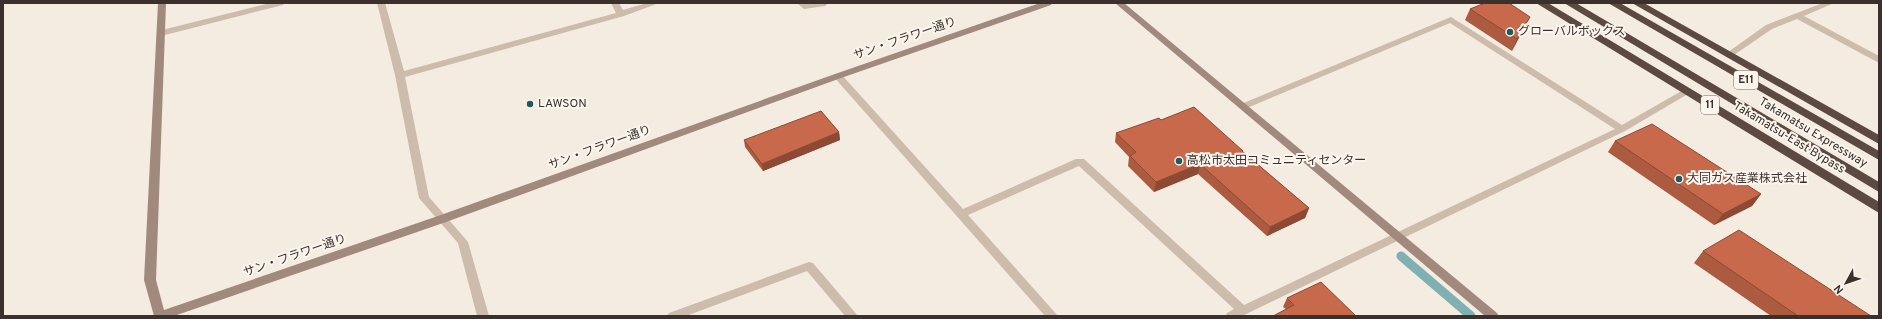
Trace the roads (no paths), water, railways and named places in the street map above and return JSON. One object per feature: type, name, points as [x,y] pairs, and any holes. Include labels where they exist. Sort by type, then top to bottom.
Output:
[{"type":"highway","name":"Takamatsu-East Bypass","points":[[1541,3],[1879,208]]},
{"type":"highway","name":"Takamatsu Expressway","points":[[1569,3],[1879,188]]},
{"type":"highway","name":"Takamatsu Expressway","points":[[1613,3],[1879,156]]},
{"type":"highway","points":[[1637,3],[1879,140]]},
{"type":"street","points":[[160,316],[150,280],[162,3]]},
{"type":"street","points":[[161,33],[280,3]]},
{"type":"street","points":[[381,3],[400,75],[424,198],[463,242],[483,316]]},
{"type":"street","points":[[615,3],[621,14]]},
{"type":"street","points":[[400,75],[621,14],[655,3]]},
{"type":"street","points":[[801,3],[804,6],[825,3]]},
{"type":"street","name":"サン・フラワー通り","points":[[160,316],[442,219],[838,76],[1048,3]]},
{"type":"street","points":[[1119,3],[1244,106],[1493,316]]},
{"type":"street","points":[[1728,55],[1770,28],[1830,3]]},
{"type":"street","points":[[1797,16],[1879,60]]},
{"type":"street","points":[[1244,106],[1451,20],[1622,129]]},
{"type":"street","points":[[838,76],[1052,316]]},
{"type":"street","points":[[1231,316],[1622,129],[1688,92]]},
{"type":"street","points":[[961,214],[1080,161],[1243,311]]},
{"type":"street","points":[[673,316],[809,266],[852,316]]},
{"type":"waterway","points":[[1401,256],[1471,316]]},
{"type":"place","name":"グローバルボックス","points":[[1510,32]]},
{"type":"place","name":"LAWSON","points":[[530,104]]},
{"type":"place","name":"高松市太田コミュニティセンター","points":[[1179,161]]},
{"type":"place","name":"大同ガス産業株式会社","points":[[1679,179]]}]
